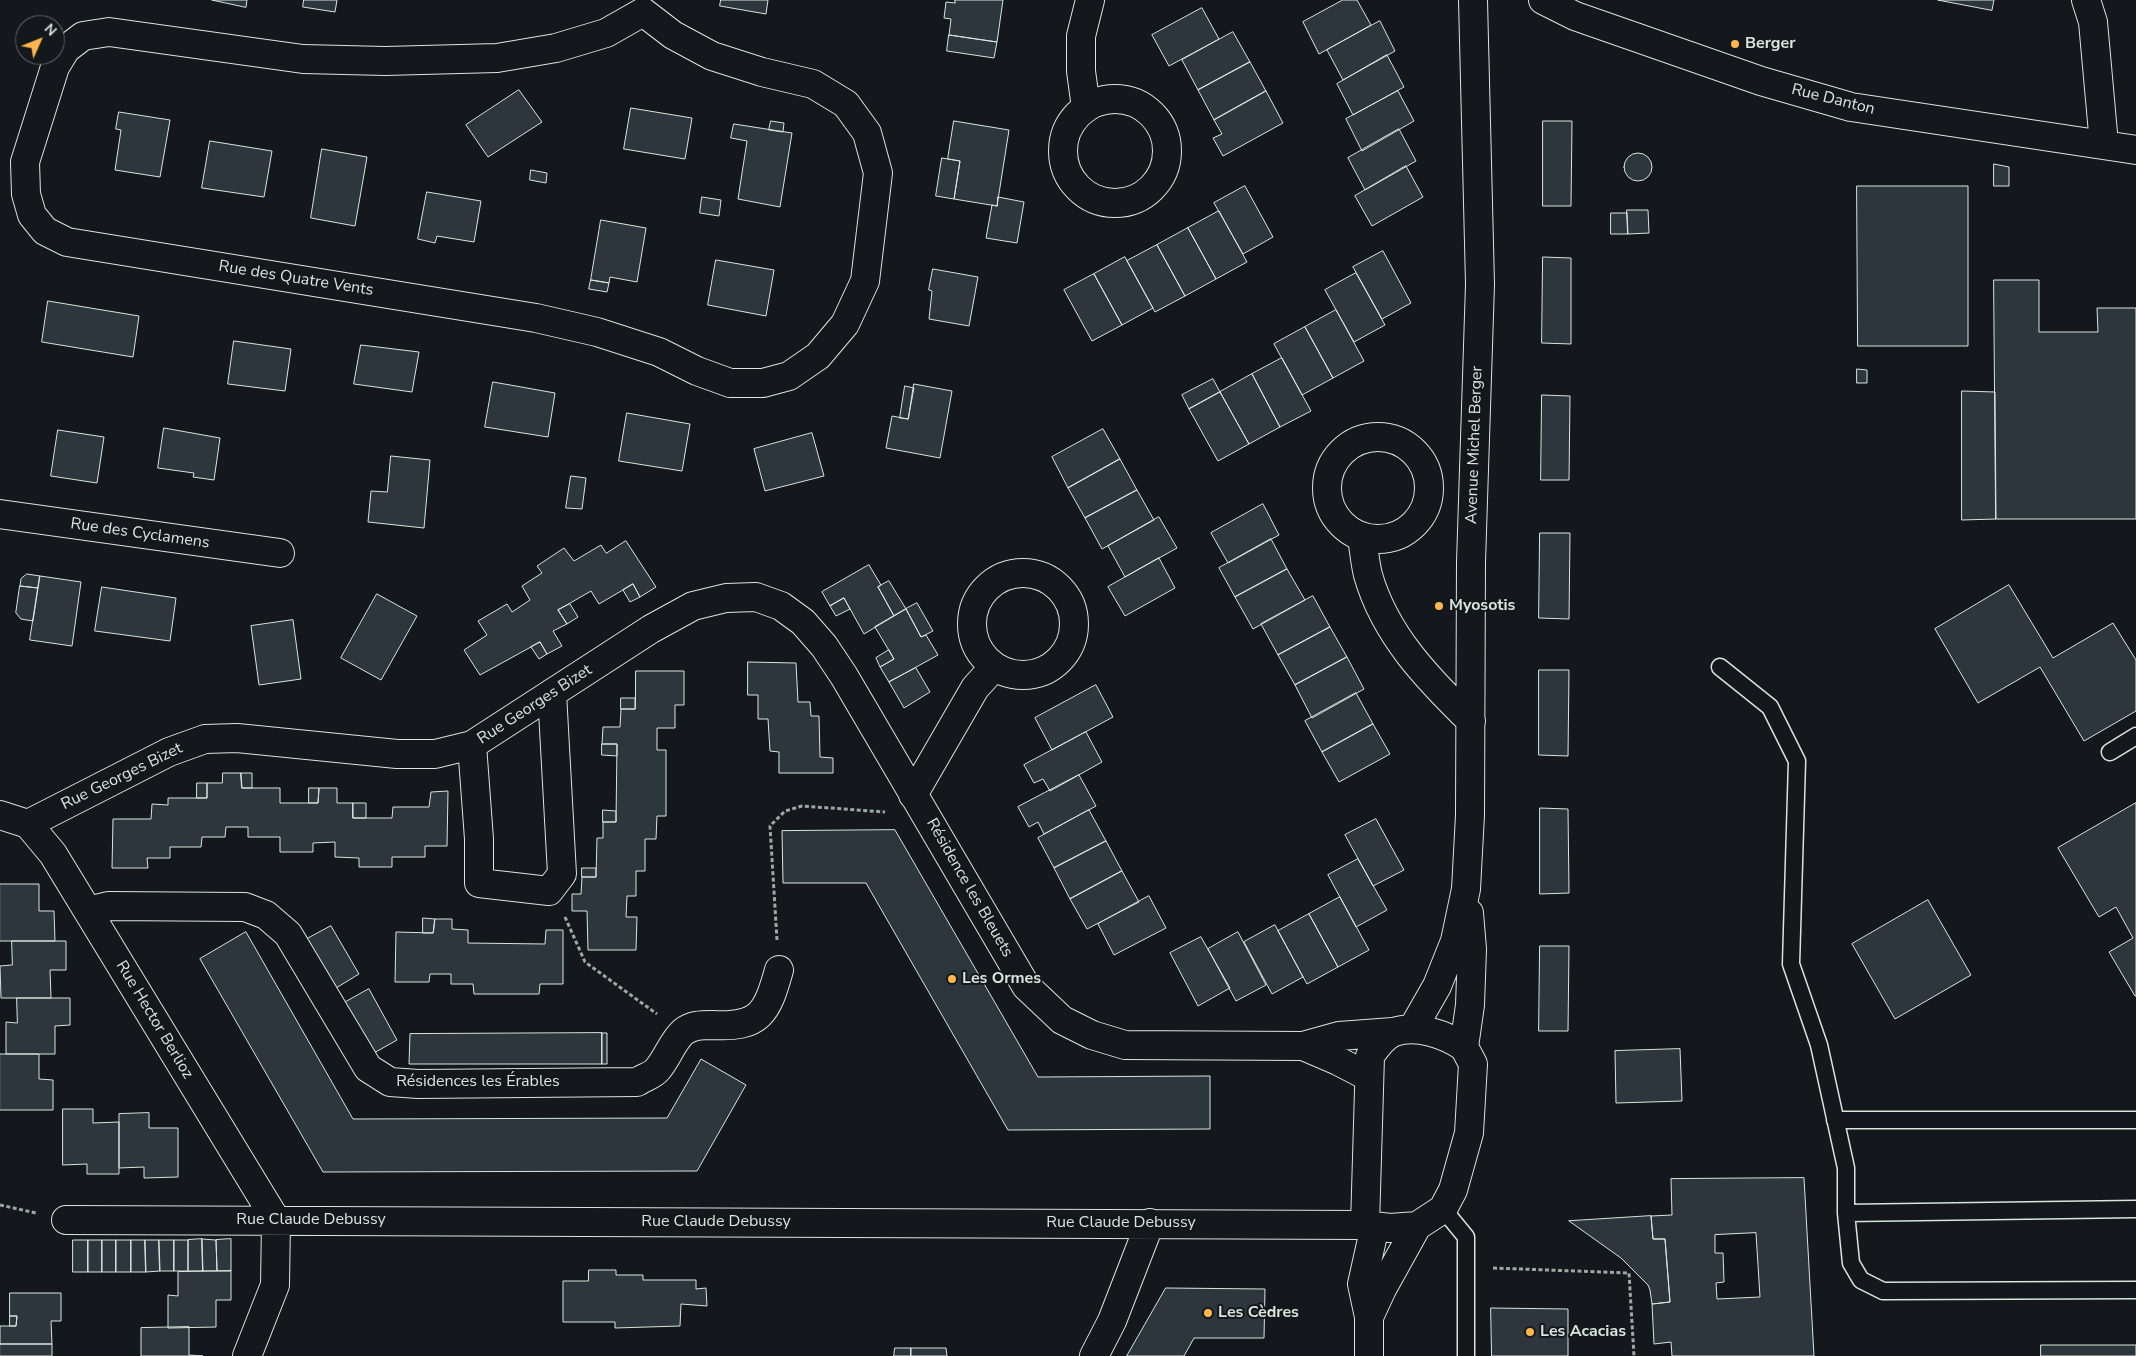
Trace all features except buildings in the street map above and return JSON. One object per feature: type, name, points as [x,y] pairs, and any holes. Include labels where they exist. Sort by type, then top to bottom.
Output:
[{"type":"street","points":[[1086,108],[1081,36],[1090,0]]},
{"type":"street","name":"Avenue Michel Berger","points":[[1464,1047],[1470,1006],[1472,949],[1466,889],[1470,815],[1471,562],[1480,284],[1472,0]]},
{"type":"street","name":"Rue Danton","points":[[1543,0],[1575,16],[1761,81],[1851,108],[2136,150]]},
{"type":"street","points":[[2086,0],[2093,22],[2104,144]]},
{"type":"street","name":"Rue des Quatre Vents","points":[[645,6],[674,34],[712,56],[762,72],[813,84],[846,104],[867,133],[878,173],[864,282],[845,324],[818,356],[789,376],[763,383],[730,382],[697,371],[659,352],[597,332],[536,318],[67,242],[45,231],[32,215],[26,194],[25,162],[55,67],[66,50],[83,36],[110,32],[303,59],[385,62],[497,58],[556,48],[606,34],[645,6]]},
{"type":"street","name":"Rue des Cyclamens","points":[[0,514],[280,553]]},
{"type":"street","points":[[1362,537],[1368,575],[1385,615],[1409,656],[1437,688],[1471,721]]},
{"type":"street","name":"Rue Georges Bizet","points":[[28,824],[169,752],[205,739],[237,738],[407,754],[435,754],[472,745],[651,629],[693,606],[726,598],[756,597],[781,606],[803,622],[824,646],[844,676],[919,805]]},
{"type":"street","points":[[919,805],[975,688],[994,667]]},
{"type":"street","points":[[472,745],[479,839],[478,883],[549,891],[562,874],[552,693]]},
{"type":"street","name":"Résidence les Bleuets","points":[[919,805],[1026,986],[1062,1020],[1092,1035],[1125,1045],[1303,1046],[1339,1036],[1403,1030]]},
{"type":"street","points":[[0,815],[28,824]]},
{"type":"street","name":"Rue Hector Berlioz","points":[[28,824],[53,854],[276,1220]]},
{"type":"street","name":"Avenue Michel Berger","points":[[1369,1356],[1369,1317],[1362,1284],[1370,1225],[1370,1056],[1379,1044],[1403,1030],[1437,986],[1455,941],[1466,889]]},
{"type":"street","name":"Résidences les Érables","points":[[88,912],[108,906],[245,907],[266,915],[288,934],[368,1068],[390,1082],[418,1084],[637,1082],[656,1072],[683,1032]]},
{"type":"street","points":[[683,1032],[697,1024],[729,1026],[746,1024],[760,1015],[772,997],[779,970]]},
{"type":"street","points":[[1403,1030],[1450,1038],[1464,1047],[1474,1064],[1469,1133],[1453,1190],[1443,1209]]},
{"type":"street","name":"Résidence les Bleuets","points":[[1303,1046],[1338,1061],[1369,1078]]},
{"type":"street","name":"Avenue Michel Berger","points":[[1369,1317],[1382,1289],[1417,1226],[1443,1209]]},
{"type":"street","name":"Rue Claude Debussy","points":[[66,1220],[1370,1225]]},
{"type":"street","points":[[247,1356],[275,1285],[276,1220]]},
{"type":"street","points":[[1094,1356],[1112,1321],[1150,1223]]},
{"type":"street","name":"Avenue Michel Berger","points":[[1370,1225],[1390,1228],[1417,1226]]},
{"type":"lane","points":[[1720,667],[1770,707],[1798,762],[1791,964],[1818,1045],[1846,1168],[1846,1213],[1851,1263],[1860,1280],[1883,1291],[2136,1290]]},
{"type":"lane","points":[[2110,752],[2136,736]]},
{"type":"lane","points":[[1835,1120],[2136,1120]]},
{"type":"lane","points":[[1443,1209],[1466,1237],[1466,1356]]},
{"type":"lane","points":[[1846,1213],[2136,1209]]},
{"type":"path","points":[[779,970],[770,826],[785,811],[802,806],[919,805]]},
{"type":"path","points":[[549,891],[569,923],[584,962],[683,1032]]},
{"type":"path","points":[[1466,1267],[1629,1273],[1634,1356]]},
{"type":"place","name":"Berger","points":[[1735,44]]},
{"type":"place","name":"Myosotis","points":[[1439,606]]},
{"type":"place","name":"Les Ormes","points":[[952,979]]},
{"type":"place","name":"Les Cèdres","points":[[1208,1313]]},
{"type":"place","name":"Les Acacias","points":[[1530,1332]]}]
